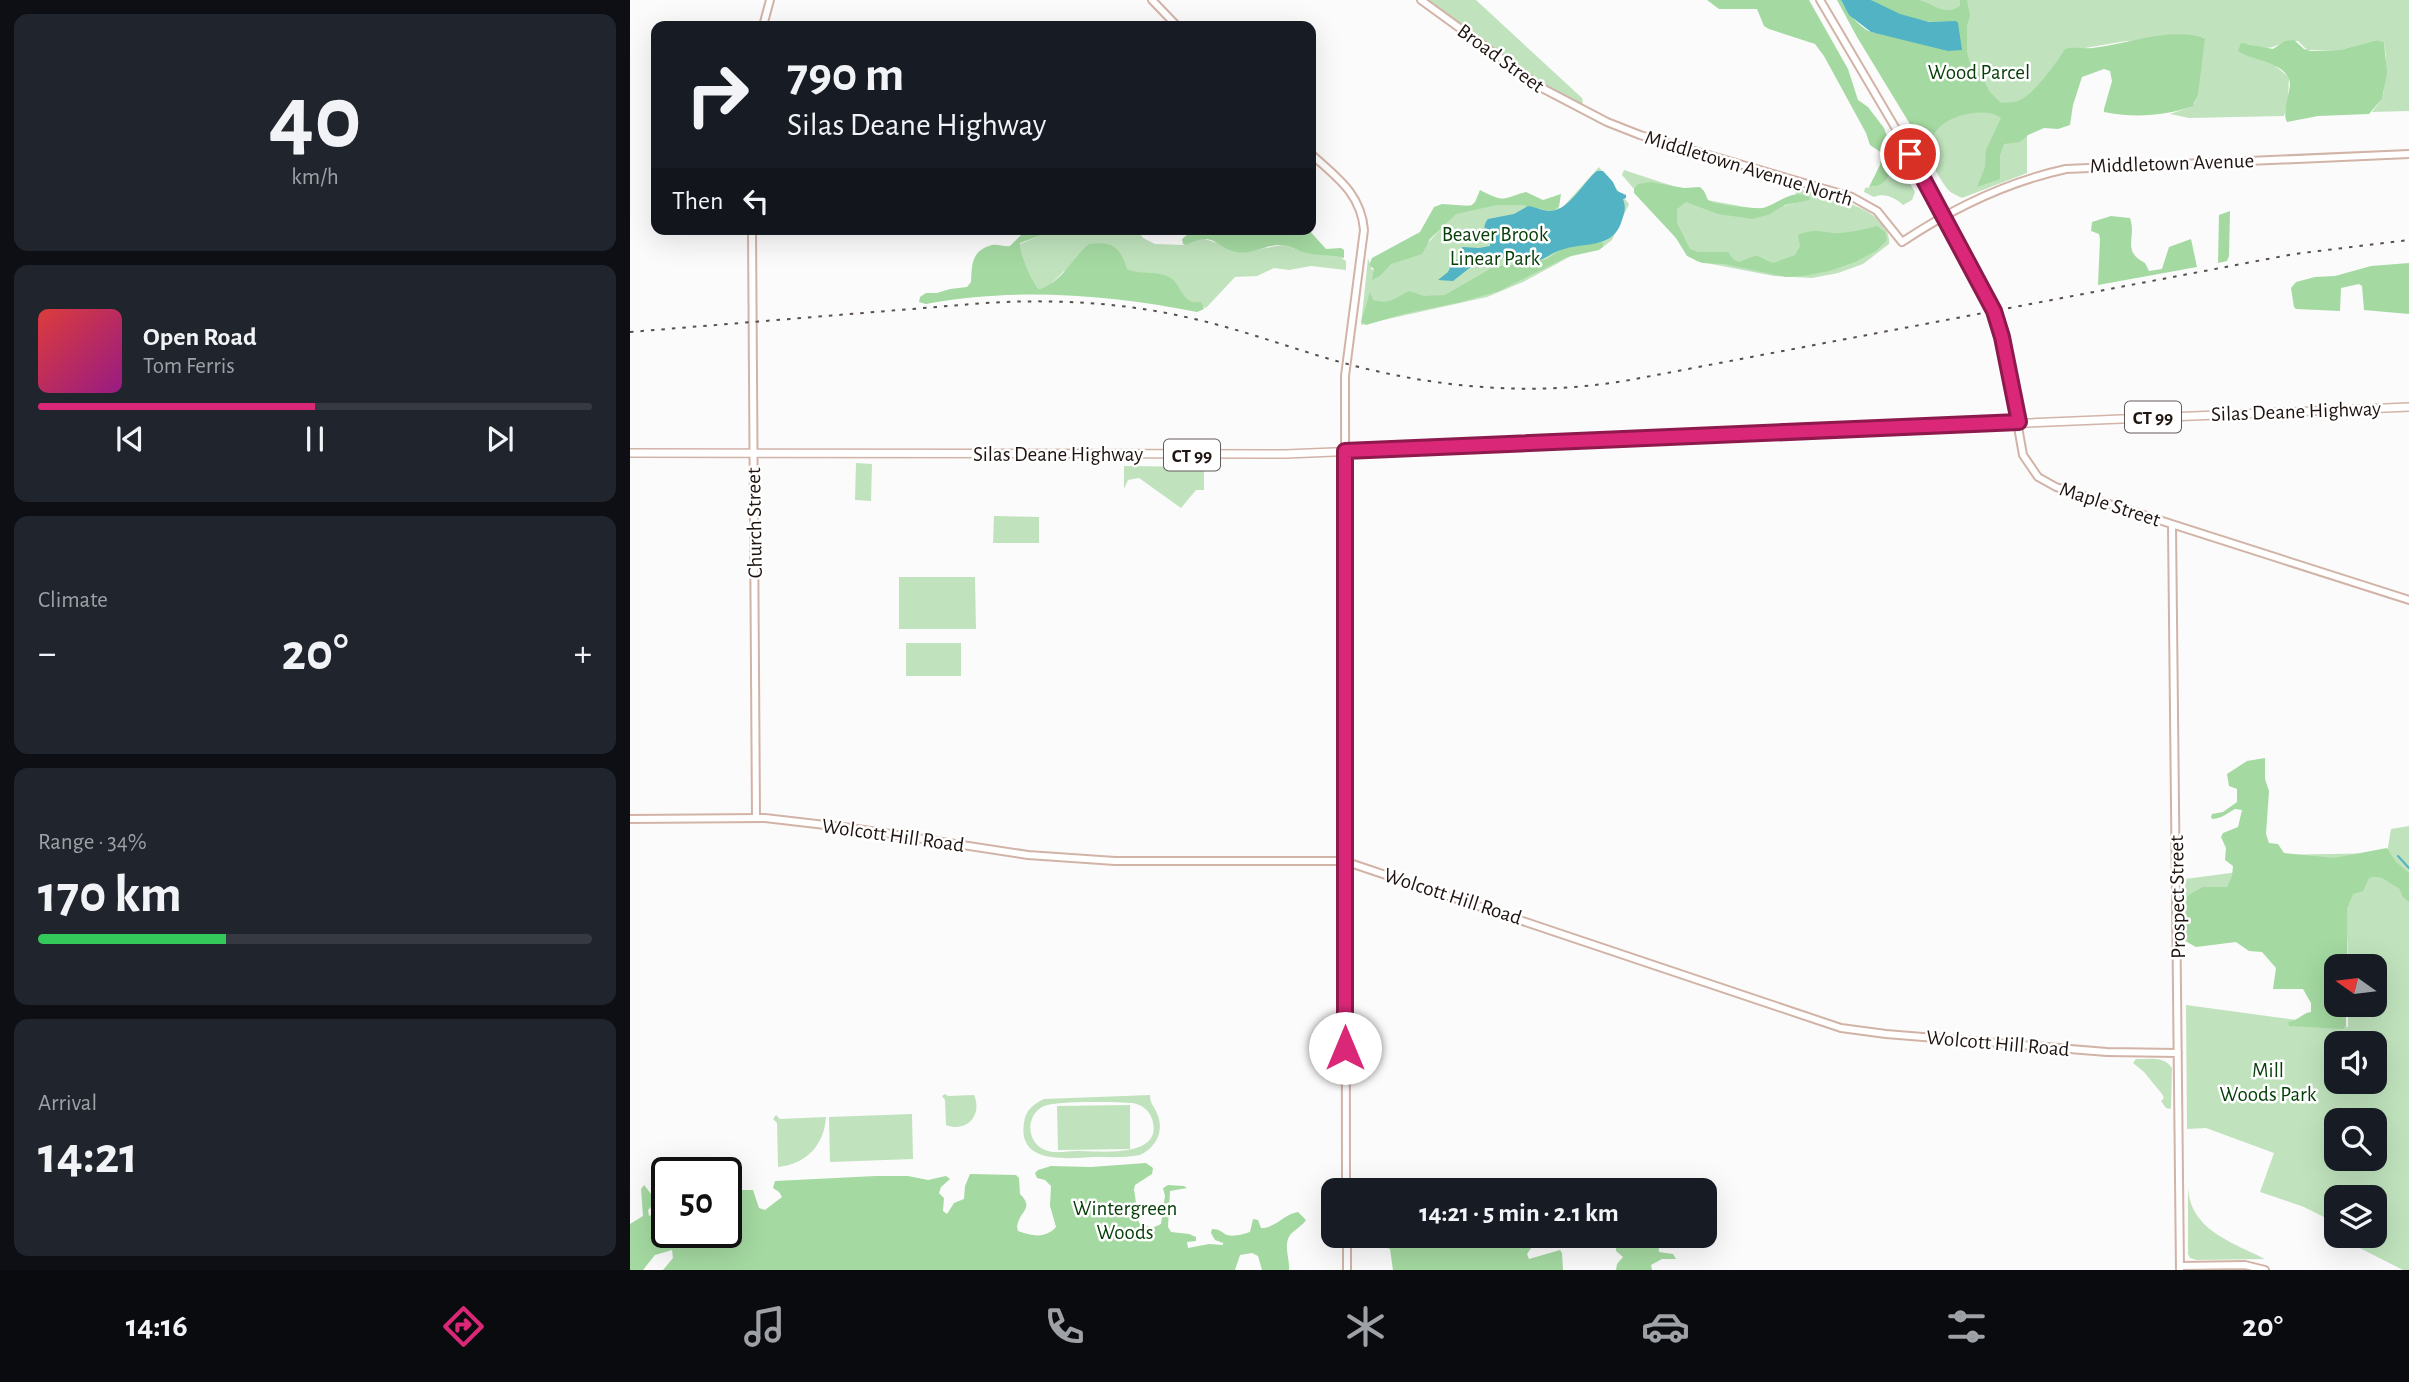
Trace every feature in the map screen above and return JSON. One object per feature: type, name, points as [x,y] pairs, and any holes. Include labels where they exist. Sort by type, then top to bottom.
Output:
[{"type":"main road","name":"Silas Deane Highway","points":[[630,453],[1220,455],[2409,407]]},
{"type":"street","points":[[764,21],[770,0]]},
{"type":"street","points":[[1152,0],[1172,21]]},
{"type":"street","name":"Broad Street","points":[[1421,0],[1542,88],[1584,111]]},
{"type":"street","name":"Maple Street","points":[[1820,0],[1944,215],[1998,322],[2025,459],[2034,473],[2045,482],[2409,600]]},
{"type":"street","name":"Middletown Avenue North","points":[[1584,111],[1640,135],[1852,197],[1883,218],[1902,242]]},
{"type":"street","name":"Middletown Avenue","points":[[1902,242],[1944,215],[2002,189],[2050,172],[2074,168],[2409,153]]},
{"type":"street","points":[[1316,158],[1350,191],[1362,213],[1363,251],[1346,369],[1346,1178]]},
{"type":"street","name":"Church Street","points":[[752,235],[756,818]]},
{"type":"street","name":"Prospect Street","points":[[2172,525],[2180,1268]]},
{"type":"street","name":"Wolcott Hill Road","points":[[630,819],[756,818],[850,828],[1028,855],[1115,860],[1344,861],[1841,1028],[1924,1038],[2107,1052],[2178,1053]]},
{"type":"street","points":[[1347,1248],[1347,1270]]},
{"type":"street","points":[[2180,1268],[2245,1265],[2265,1270]]},
{"type":"green space","points":[[1427,0],[1476,0],[1582,98],[1583,103],[1571,100],[1530,77]]},
{"type":"green space","points":[[1707,0],[1809,0],[1848,69],[1858,100],[1868,107],[1884,128],[1891,148],[1898,155],[1900,161],[1884,182],[1869,187],[1880,165],[1882,153],[1870,145],[1866,133],[1815,44],[1764,26],[1757,9],[1719,9]]},
{"type":"green space","points":[[1837,0],[1841,0],[1862,27],[1877,33],[1949,20],[1909,18],[1871,0],[1917,0],[1948,10],[1960,6],[1960,0],[1967,0],[1970,16],[1967,25],[1967,52],[1971,68],[1982,76],[1989,91],[2001,103],[2016,102],[2024,98],[2044,78],[2065,49],[2092,48],[2177,34],[2205,38],[2198,94],[2193,106],[2172,112],[2149,115],[2115,114],[2104,112],[2112,81],[2110,71],[2104,69],[2082,77],[2070,125],[2058,129],[2044,128],[2020,142],[2004,144],[2000,155],[2000,179],[1977,187],[1985,167],[1986,150],[2001,118],[1980,112],[1963,115],[1942,125],[1922,144]]},
{"type":"green space","name":"Wood Parcel","points":[[1878,0],[2409,0],[2409,111],[2372,112],[2382,99],[2384,90],[2386,56],[2384,42],[2377,40],[2340,50],[2307,50],[2298,41],[2264,48],[2249,44],[2252,57],[2274,65],[2289,77],[2288,102],[2284,116],[2189,118],[2170,114],[2195,103],[2204,37],[2126,41],[2085,48],[2027,125],[2027,173],[1962,198],[1948,190],[1929,155],[1925,144],[1928,142]]},
{"type":"green space","points":[[2294,40],[2304,49],[2311,51],[2340,50],[2377,40],[2384,42],[2387,73],[2382,99],[2369,114],[2318,116],[2287,122],[2285,114],[2290,85],[2284,71],[2238,51],[2241,43],[2273,49],[2285,41]]},
{"type":"green space","name":"Beaver Brook Linear Park","points":[[1599,167],[1629,204],[1612,240],[1603,247],[1573,255],[1523,282],[1487,297],[1361,325],[1368,258],[1372,270],[1427,244],[1460,207],[1512,198],[1561,209]]},
{"type":"green space","points":[[1897,167],[1907,172],[1906,177],[1915,192],[1912,200],[1903,205],[1890,196],[1874,197],[1864,192],[1865,188],[1877,186]]},
{"type":"green space","points":[[1624,170],[1691,192],[1690,197],[1773,212],[1795,203],[1796,188],[1822,195],[1868,212],[1880,221],[1887,231],[1889,244],[1863,264],[1812,278],[1774,276],[1696,261],[1622,175]]},
{"type":"green space","points":[[1651,182],[1684,188],[1700,187],[1712,202],[1744,207],[1763,208],[1798,194],[1810,198],[1753,219],[1718,214],[1686,202],[1677,209],[1677,223],[1690,249],[1698,252],[1728,252],[1739,262],[1757,256],[1773,263],[1795,255],[1800,246],[1798,235],[1807,232],[1841,233],[1877,226],[1885,232],[1887,240],[1876,251],[1855,262],[1803,276],[1786,277],[1724,264],[1702,263],[1687,256],[1676,238],[1634,193],[1638,184]]},
{"type":"green space","points":[[1480,190],[1503,198],[1526,192],[1543,200],[1561,194],[1559,207],[1552,211],[1522,205],[1497,205],[1456,214],[1430,239],[1422,254],[1391,264],[1372,280],[1374,269],[1369,265],[1372,258],[1420,232],[1434,207],[1442,204],[1471,206]]},
{"type":"green space","points":[[2230,211],[2229,256],[2227,261],[2218,263],[2219,215]]},
{"type":"green space","points":[[2111,216],[2130,218],[2132,249],[2149,271],[2162,269],[2169,247],[2191,239],[2197,267],[2098,285],[2100,239],[2099,234],[2091,231],[2092,222]]},
{"type":"green space","points":[[1021,235],[1040,235],[1020,243],[1027,268],[1039,289],[1054,282],[1089,244],[1104,244],[1118,251],[1127,269],[1167,276],[1176,283],[1187,299],[1201,302],[1204,309],[1197,312],[1131,301],[1062,295],[993,296],[926,304],[919,302],[920,297],[926,293],[967,287],[971,282],[974,259],[980,251],[992,245],[1010,246]]},
{"type":"green space","points":[[1141,235],[1155,244],[1184,245],[1202,238],[1243,252],[1283,245],[1307,253],[1340,257],[1346,261],[1346,270],[1311,266],[1289,270],[1274,268],[1257,276],[1235,277],[1206,308],[1181,300],[1184,297],[1177,285],[1158,274],[1064,271],[1049,286],[1039,289],[1027,268],[1020,244],[1039,236]]},
{"type":"green space","points":[[1187,235],[1313,235],[1326,249],[1344,250],[1344,258],[1306,253],[1283,245],[1243,253],[1229,250],[1209,239],[1186,245],[1182,239]]},
{"type":"green space","points":[[1603,242],[1603,247],[1599,250],[1567,257],[1499,291],[1366,325],[1361,322],[1370,292],[1373,300],[1384,302],[1409,291],[1424,296],[1445,295],[1495,266],[1513,265],[1526,260],[1545,260],[1564,248]]},
{"type":"green space","points":[[2409,263],[2409,314],[2364,310],[2362,286],[2359,284],[2341,288],[2340,311],[2294,307],[2291,288],[2296,282],[2335,276],[2371,266]]},
{"type":"green space","points":[[856,463],[872,464],[871,501],[855,500]]},
{"type":"green space","points":[[1124,466],[1204,467],[1204,490],[1196,490],[1181,508],[1139,478],[1128,480],[1124,489]]},
{"type":"green space","points":[[994,516],[1039,517],[1039,543],[993,543]]},
{"type":"green space","points":[[899,577],[975,577],[976,629],[899,629]]},
{"type":"green space","points":[[906,643],[961,643],[961,676],[906,676]]},
{"type":"green space","points":[[2265,758],[2265,779],[2269,791],[2266,834],[2269,843],[2278,844],[2284,853],[2334,858],[2387,848],[2396,862],[2409,873],[2409,902],[2399,888],[2384,879],[2369,878],[2363,891],[2353,894],[2347,909],[2347,954],[2324,954],[2324,1017],[2346,1017],[2346,1026],[2343,1029],[2289,1026],[2288,1022],[2311,1012],[2311,1003],[2303,989],[2273,989],[2276,968],[2262,952],[2249,951],[2236,942],[2196,947],[2185,941],[2187,896],[2203,887],[2227,887],[2232,876],[2233,866],[2225,860],[2226,848],[2221,837],[2223,833],[2238,827],[2242,810],[2235,809],[2219,818],[2211,817],[2237,802],[2237,789],[2229,786],[2227,774],[2247,761]]},
{"type":"green space","name":"Mill Woods Park","points":[[2409,826],[2409,1270],[2403,1270],[2360,1248],[2387,1248],[2387,1185],[2324,1185],[2324,1217],[2260,1192],[2274,1153],[2206,1128],[2187,1129],[2186,1005],[2348,1027],[2348,1017],[2387,1017],[2387,954],[2348,954],[2347,935],[2185,937],[2185,879],[2269,868],[2269,855],[2387,853],[2391,829]]},
{"type":"green space","points":[[2136,1059],[2161,1060],[2172,1068],[2171,1109],[2166,1108],[2161,1101],[2164,1098],[2162,1094],[2133,1063]]},
{"type":"green space","points":[[974,1095],[976,1110],[971,1121],[960,1127],[946,1125],[945,1100],[942,1096]]},
{"type":"green space","points":[[1150,1095],[1160,1122],[1159,1134],[1154,1144],[1140,1155],[1060,1158],[1037,1153],[1029,1147],[1024,1137],[1024,1123],[1028,1111],[1044,1099]],"holes":[[[1086,1102],[1136,1104],[1149,1113],[1153,1132],[1149,1141],[1128,1150],[1053,1152],[1039,1147],[1030,1130],[1037,1111],[1049,1105]]]},
{"type":"green space","points":[[1130,1105],[1130,1149],[1058,1150],[1057,1106]]},
{"type":"green space","points":[[912,1114],[913,1159],[830,1162],[829,1117]]},
{"type":"green space","points":[[776,1115],[780,1119],[826,1117],[822,1137],[812,1152],[797,1162],[778,1167],[777,1123],[773,1119]]},
{"type":"green space","name":"Wintergreen Woods","points":[[1146,1163],[1153,1168],[1152,1174],[1135,1185],[1134,1189],[1139,1223],[1152,1228],[1161,1224],[1165,1196],[1163,1188],[1168,1185],[1187,1188],[1170,1191],[1168,1227],[1171,1232],[1196,1237],[1196,1241],[1187,1242],[1188,1248],[1209,1244],[1223,1245],[1215,1240],[1212,1229],[1227,1235],[1239,1235],[1250,1232],[1253,1219],[1258,1220],[1261,1228],[1298,1212],[1306,1220],[1288,1239],[1289,1270],[1262,1270],[1258,1256],[1252,1253],[1240,1255],[1235,1270],[663,1270],[673,1258],[672,1250],[655,1255],[643,1270],[630,1270],[630,1224],[643,1216],[641,1189],[644,1185],[651,1194],[651,1207],[648,1210],[649,1216],[651,1215],[651,1248],[742,1248],[742,1190],[753,1190],[759,1208],[765,1210],[782,1197],[773,1188],[775,1181],[876,1176],[908,1176],[928,1180],[946,1176],[950,1179],[941,1187],[939,1193],[944,1198],[943,1211],[947,1214],[954,1203],[964,1199],[970,1174],[1016,1175],[1019,1178],[1020,1194],[1026,1203],[1018,1222],[1018,1231],[1038,1235],[1056,1227],[1050,1206],[1051,1186],[1045,1180],[1037,1178],[1035,1173],[1051,1166],[1091,1167]]},
{"type":"green space","points":[[2188,1187],[2196,1214],[2205,1224],[2227,1240],[2265,1259],[2190,1258]]},
{"type":"green space","points":[[1388,1248],[1531,1248],[1527,1254],[1529,1259],[1560,1250],[1563,1270],[1393,1270],[1390,1249]]},
{"type":"green space","points":[[1616,1248],[1659,1248],[1659,1252],[1673,1254],[1676,1259],[1662,1259],[1651,1265],[1652,1270],[1616,1270],[1623,1257]]},
{"type":"water","points":[[1841,0],[1871,0],[1900,14],[1929,22],[1956,21],[1962,50],[1948,51],[1871,32],[1849,15]]},
{"type":"water","points":[[1597,171],[1603,171],[1617,191],[1626,195],[1623,199],[1625,209],[1622,220],[1613,236],[1598,243],[1564,249],[1533,261],[1519,256],[1508,259],[1497,257],[1481,265],[1472,266],[1453,281],[1438,280],[1448,272],[1452,263],[1464,256],[1462,247],[1490,246],[1491,239],[1487,237],[1485,230],[1488,219],[1514,214],[1528,206],[1550,211],[1564,206]]},
{"type":"waterway","points":[[2398,856],[2409,868]]},
{"type":"railway","points":[[630,332],[985,303],[1084,303],[1157,311],[1201,321],[1340,362],[1411,378],[1484,387],[1557,388],[1630,380],[2294,254],[2409,240]]},
{"type":"route","points":[[1345,1048],[1345,451],[2019,422],[1994,311],[1910,154]]}]
